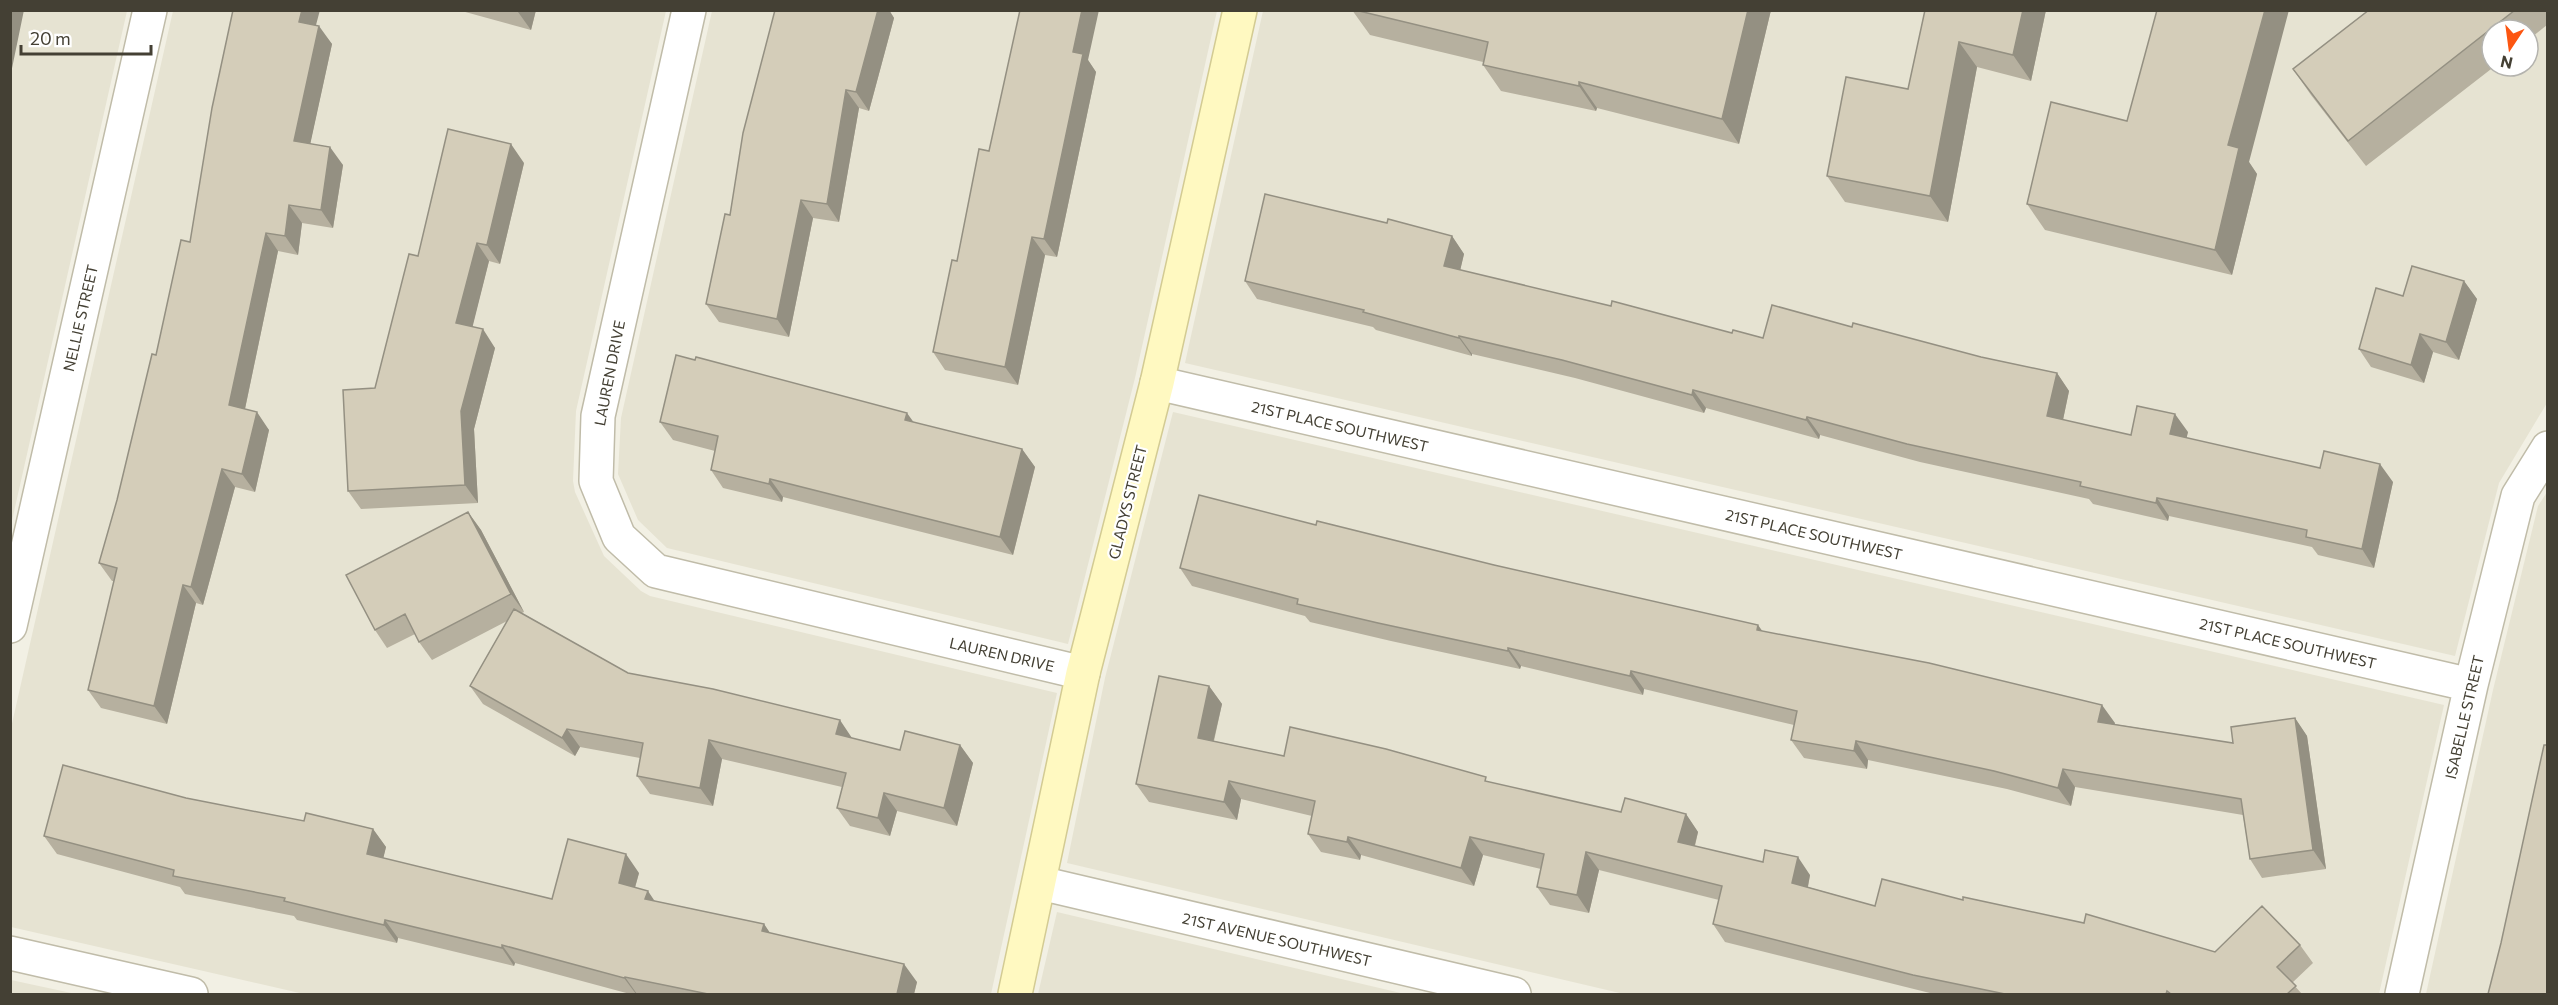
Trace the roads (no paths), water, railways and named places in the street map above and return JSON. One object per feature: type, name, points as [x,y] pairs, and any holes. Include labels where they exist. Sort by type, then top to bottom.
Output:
[{"type":"street","name":"NELLIE STREET","points":[[10,626],[150,10]]},
{"type":"street","name":"LAUREN DRIVE","points":[[689,10],[598,416],[596,481],[620,537],[656,571],[1083,674]]},
{"type":"street","name":"GLADYS STREET","points":[[1015,994],[1041,882],[1083,674],[1157,383],[1240,10]]},
{"type":"street","name":"21ST PLACE SOUTHWEST","points":[[1157,383],[2471,685]]},
{"type":"street","name":"ISABELLE STREET","points":[[2402,994],[2471,685],[2518,496],[2547,448]]},
{"type":"street","name":"21ST AVENUE SOUTHWEST","points":[[1041,882],[1514,994]]},
{"type":"street","points":[[10,953],[191,994]]}]
